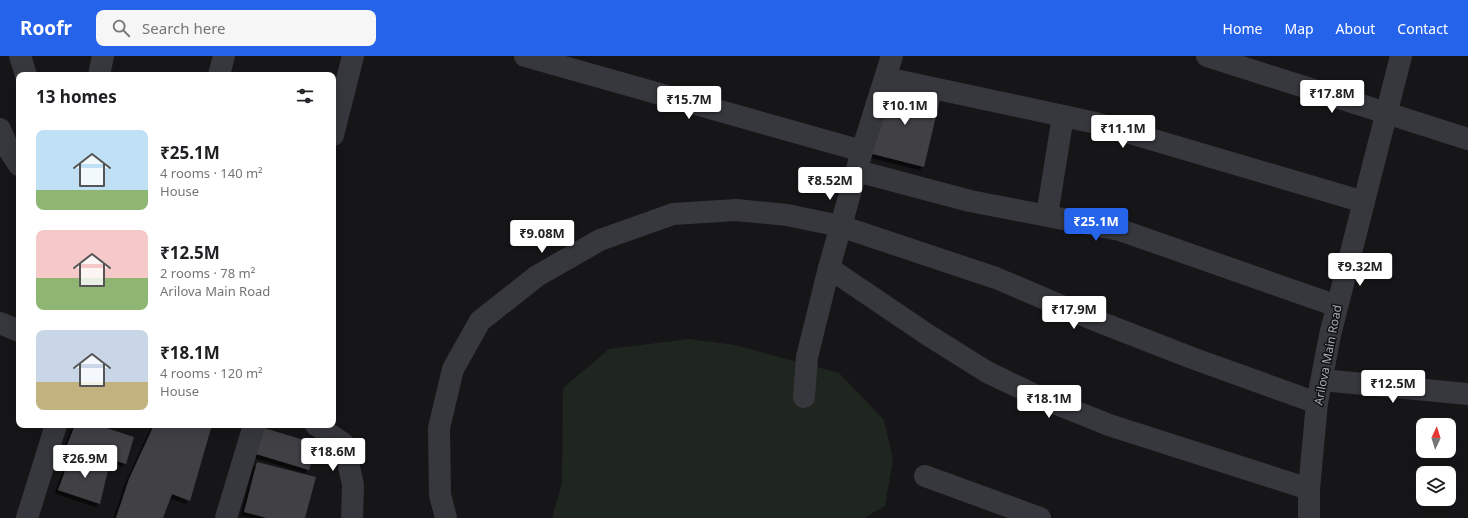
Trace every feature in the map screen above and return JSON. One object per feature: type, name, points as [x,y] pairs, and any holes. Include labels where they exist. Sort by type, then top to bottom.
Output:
[{"type":"street","points":[[20,56],[25,72]]},
{"type":"street","points":[[100,72],[103,56]]},
{"type":"street","points":[[220,72],[224,56]]},
{"type":"street","points":[[336,123],[353,56]]},
{"type":"street","points":[[525,56],[859,161],[970,200],[1120,230],[1337,306]]},
{"type":"street","points":[[804,397],[807,357],[829,268],[859,161],[892,56]]},
{"type":"street","points":[[1207,56],[1468,139]]},
{"type":"street","name":"Arilova Main Road","points":[[1309,518],[1309,489],[1317,403],[1330,335],[1401,56]]},
{"type":"street","points":[[886,78],[1096,123],[1364,202]]},
{"type":"street","points":[[1047,215],[1062,116]]},
{"type":"street","points":[[0,129],[8,148],[16,160]]},
{"type":"street","points":[[446,518],[440,495],[439,428],[452,369],[480,321],[537,276],[600,240],[673,214],[736,210],[787,215],[840,226],[996,278],[1097,321],[1317,403]]},
{"type":"street","points":[[829,268],[928,335],[981,368],[1037,396],[1109,425],[1309,489]]},
{"type":"street","points":[[0,323],[16,330]]},
{"type":"street","points":[[1322,380],[1468,394]]},
{"type":"street","points":[[27,518],[55,428]]},
{"type":"street","points":[[226,518],[253,428]]},
{"type":"street","points":[[320,428],[344,444],[353,485],[352,518]]},
{"type":"street","points":[[925,476],[1040,518]]},
{"type":"shaded area","points":[[689,339],[735,345],[839,373],[884,420],[893,459],[885,506],[864,518],[552,518],[562,483],[563,388],[609,349]]},
{"type":"building","points":[[885,86],[940,99],[924,167],[869,153]]},
{"type":"building","points":[[74,428],[106,428],[134,437],[126,464],[67,445]]},
{"type":"building","points":[[153,428],[211,428],[190,501],[172,494],[163,518],[116,518],[129,479]]},
{"type":"building","points":[[264,428],[317,444],[309,470],[256,454]]},
{"type":"building","points":[[71,455],[109,466],[100,504],[58,490]]},
{"type":"building","points":[[257,462],[316,477],[305,518],[267,518],[244,512]]}]
